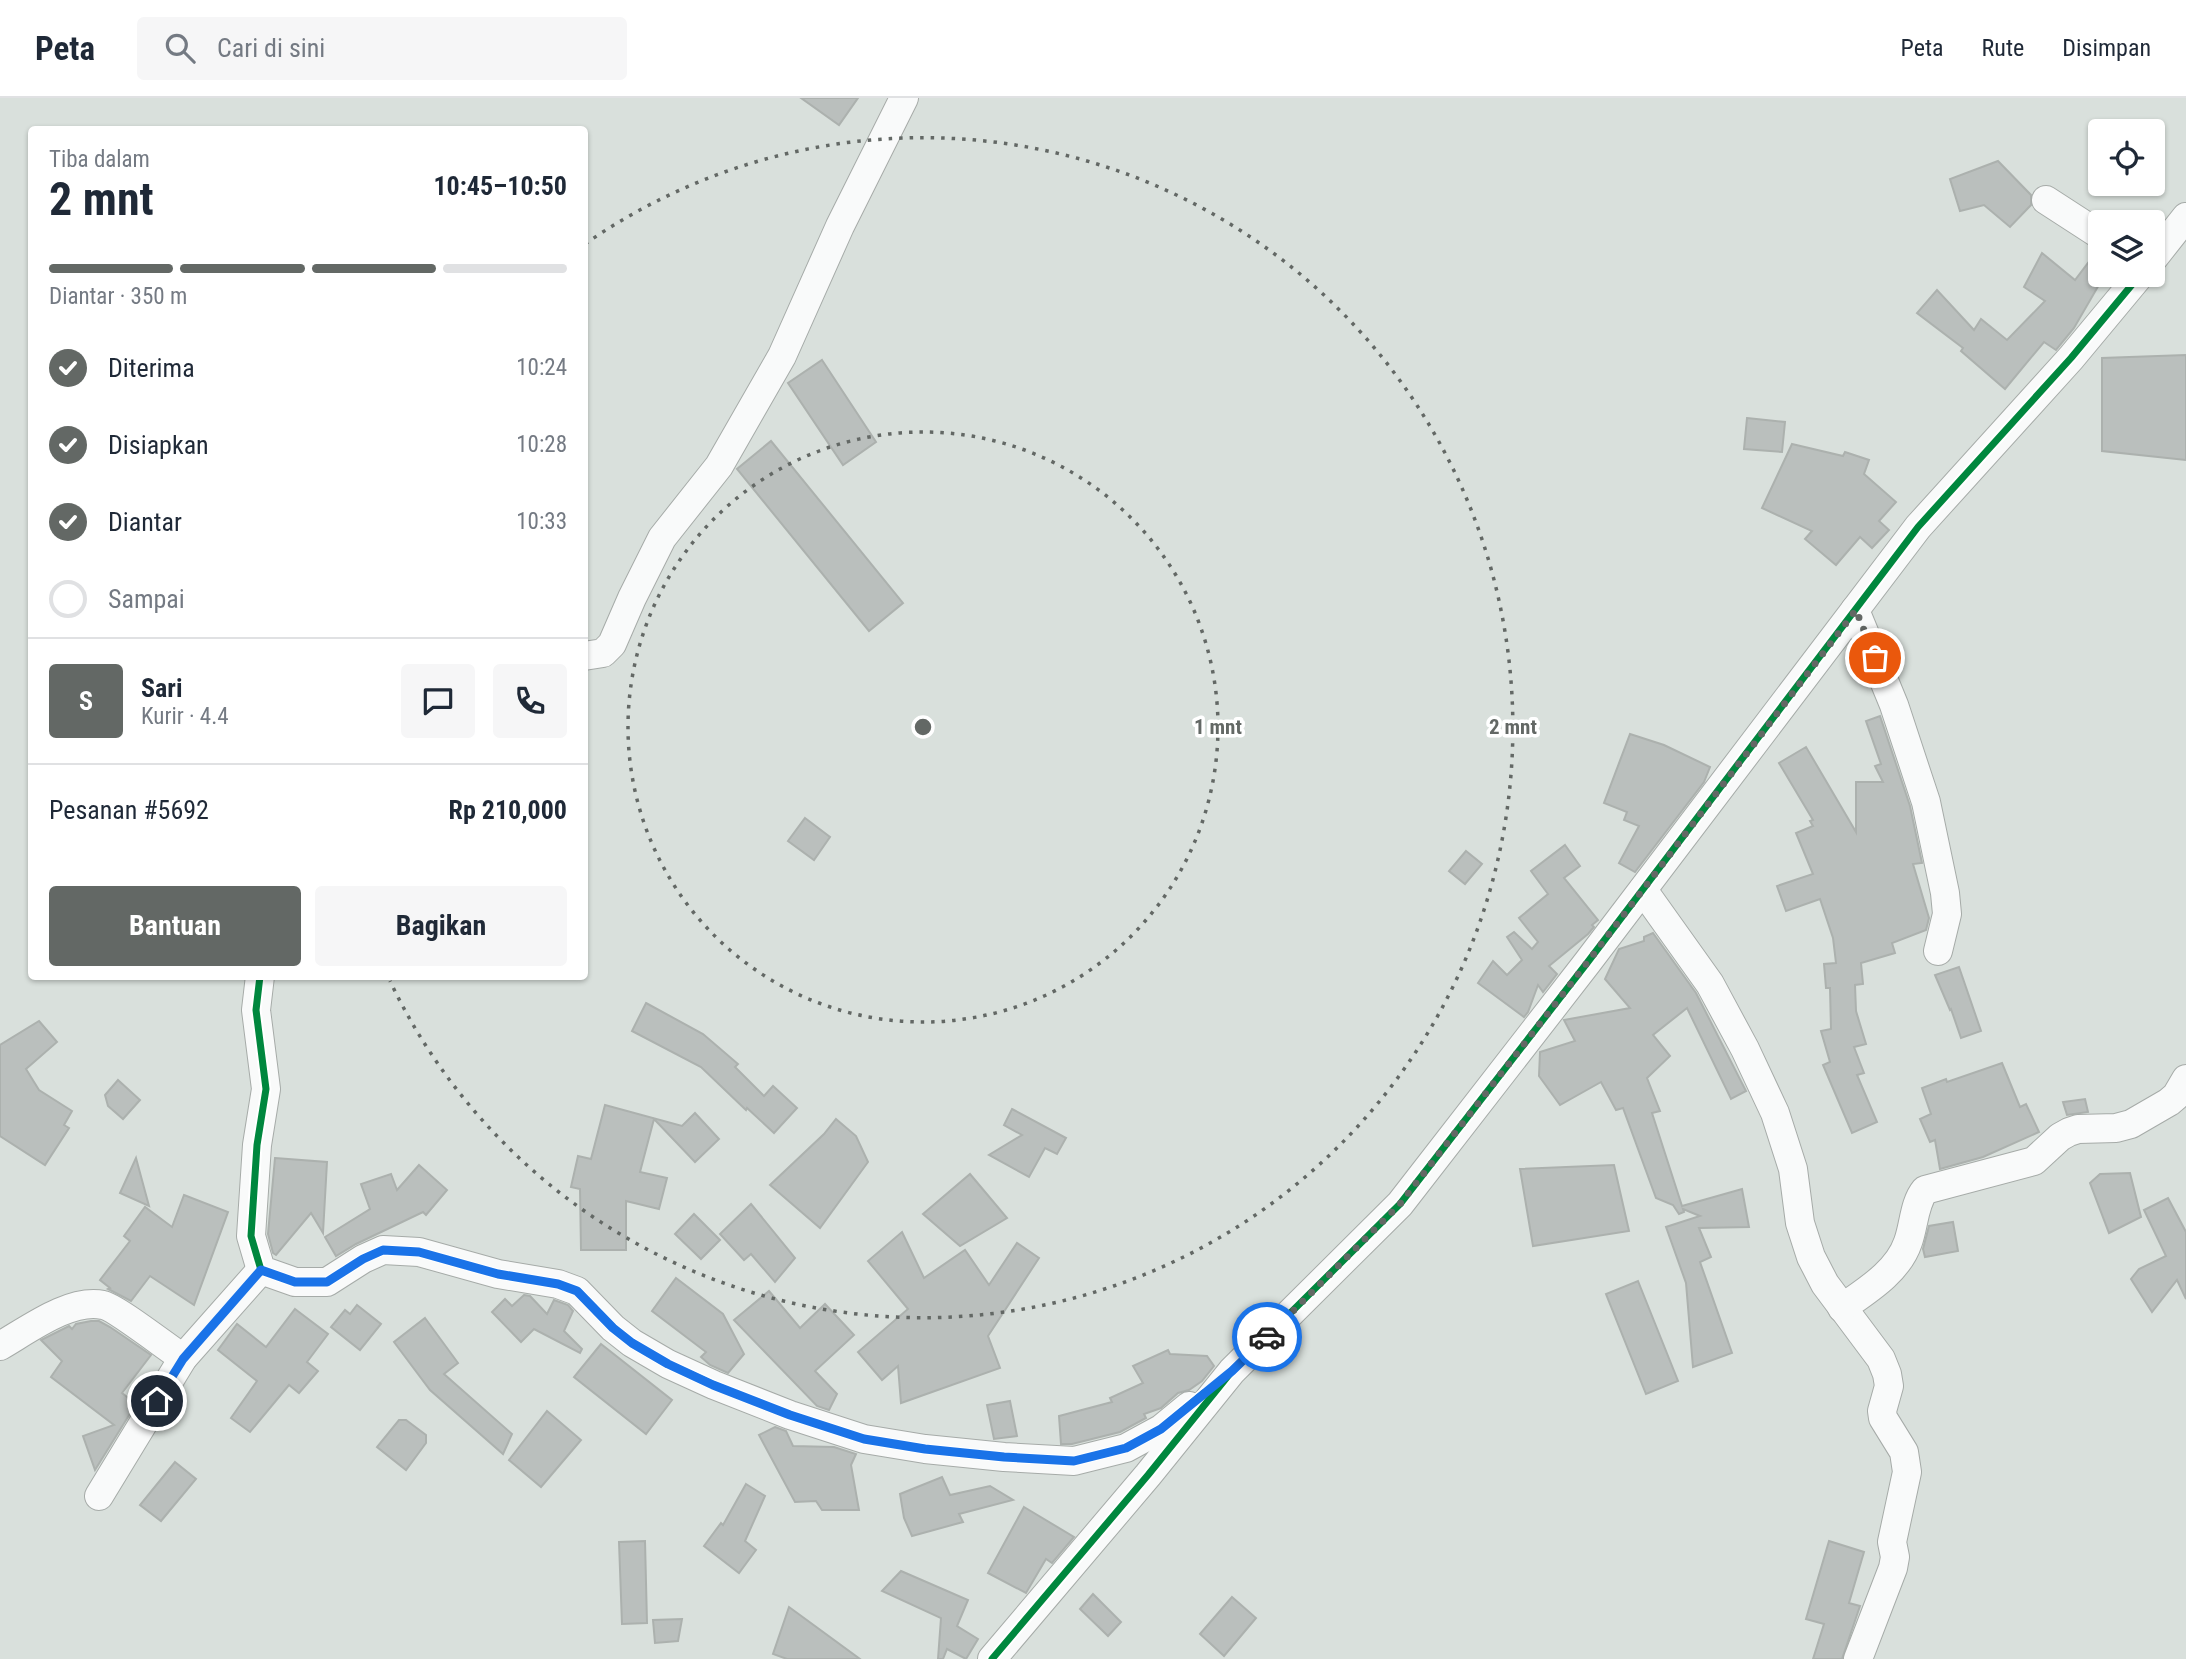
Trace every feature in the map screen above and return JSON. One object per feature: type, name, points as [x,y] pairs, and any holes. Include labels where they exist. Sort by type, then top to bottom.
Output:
[{"type":"street","points":[[588,655],[603,653],[612,644],[662,538],[724,457],[782,356],[840,226],[904,98]]},
{"type":"street","points":[[2046,200],[2088,227]]},
{"type":"street","points":[[2165,244],[2186,218]]},
{"type":"street","points":[[261,1270],[295,1282],[327,1282],[363,1259],[383,1250],[419,1252],[498,1274],[558,1284],[577,1291],[613,1328],[632,1343],[668,1364],[790,1415],[864,1439],[978,1455],[1074,1461],[1126,1448],[1161,1429],[1232,1371],[1400,1204],[1643,890],[1918,527],[2071,358],[2130,287]]},
{"type":"street","points":[[1856,610],[1894,705],[1926,802],[1947,914],[1938,951]]},
{"type":"street","points":[[1643,890],[1710,984],[1745,1049],[1775,1113],[1793,1169],[1800,1223],[1811,1257],[1825,1284],[1881,1359],[1887,1374],[1889,1386],[1882,1411],[1883,1418],[1904,1452],[1907,1472],[1892,1542],[1895,1557],[1893,1568],[1858,1659]]},
{"type":"street","points":[[260,980],[256,1010],[266,1089],[257,1145],[251,1236],[261,1270]]},
{"type":"street","points":[[1842,1308],[1877,1282],[1896,1263],[1907,1246],[1920,1197],[1925,1190],[2034,1161],[2060,1137],[2078,1129],[2095,1130],[2131,1124],[2169,1102],[2186,1079]]},
{"type":"street","points":[[99,1496],[183,1359],[261,1270]]},
{"type":"street","points":[[0,1346],[64,1310],[88,1304],[106,1305],[183,1359]]},
{"type":"street","points":[[992,1659],[1232,1371]]},
{"type":"building","points":[[801,98],[858,98],[839,125]]},
{"type":"building","points":[[1998,161],[2031,195],[2031,205],[2010,227],[1984,205],[1960,211],[1950,179]]},
{"type":"building","points":[[2042,253],[2075,280],[2088,263],[2088,287],[2098,287],[2074,328],[2056,350],[2044,342],[2005,389],[1961,351],[1963,348],[1917,313],[1937,290],[1974,330],[1981,319],[2007,340],[2045,301],[2024,287]]},
{"type":"building","points":[[2186,355],[2186,460],[2102,451],[2102,358]]},
{"type":"building","points":[[822,360],[876,442],[843,465],[788,383]]},
{"type":"building","points":[[1747,418],[1785,422],[1782,452],[1744,449]]},
{"type":"building","points":[[771,441],[903,603],[869,631],[737,469]]},
{"type":"building","points":[[1792,444],[1843,456],[1845,452],[1869,460],[1864,474],[1896,502],[1879,521],[1889,530],[1872,548],[1860,537],[1836,565],[1805,539],[1812,531],[1762,508]]},
{"type":"building","points":[[1880,716],[1910,806],[1922,863],[1913,864],[1929,918],[1926,930],[1892,943],[1895,953],[1861,963],[1863,984],[1855,985],[1856,1011],[1866,1044],[1854,1047],[1864,1073],[1857,1075],[1877,1122],[1852,1133],[1823,1065],[1830,1062],[1821,1031],[1831,1029],[1830,988],[1826,988],[1824,964],[1836,963],[1833,938],[1820,899],[1786,911],[1777,886],[1813,874],[1796,833],[1813,826],[1810,821],[1813,820],[1779,763],[1806,747],[1856,832],[1856,782],[1883,782],[1875,766],[1881,764],[1866,721]]},
{"type":"building","points":[[1630,734],[1664,745],[1710,767],[1704,782],[1635,872],[1619,863],[1639,826],[1624,820],[1627,812],[1604,803]]},
{"type":"building","points":[[805,818],[830,837],[814,860],[788,841]]},
{"type":"building","points":[[1565,845],[1580,866],[1564,878],[1598,920],[1588,934],[1549,966],[1557,974],[1543,992],[1538,985],[1524,1017],[1478,983],[1493,961],[1507,975],[1522,960],[1507,937],[1514,932],[1532,949],[1538,942],[1519,918],[1548,894],[1531,871]]},
{"type":"building","points":[[1466,851],[1482,864],[1465,884],[1449,871]]},
{"type":"building","points":[[1653,933],[1696,993],[1746,1091],[1731,1099],[1687,1008],[1653,1035],[1670,1056],[1647,1078],[1660,1111],[1652,1113],[1682,1206],[1742,1189],[1749,1227],[1699,1228],[1711,1257],[1700,1262],[1732,1353],[1693,1367],[1686,1283],[1666,1227],[1700,1216],[1683,1209],[1684,1212],[1679,1214],[1673,1205],[1656,1198],[1623,1108],[1616,1110],[1601,1082],[1560,1105],[1539,1076],[1540,1052],[1575,1041],[1564,1020],[1630,1008],[1605,979],[1619,949],[1644,941],[1644,937]]},
{"type":"building","points":[[1959,967],[1981,1031],[1961,1038],[1935,975]]},
{"type":"building","points":[[646,1003],[703,1034],[738,1064],[735,1067],[764,1096],[773,1086],[797,1108],[774,1133],[701,1067],[632,1031]]},
{"type":"building","points":[[39,1021],[57,1042],[26,1069],[39,1090],[72,1111],[64,1125],[69,1128],[45,1165],[0,1136],[0,1045]]},
{"type":"building","points":[[2002,1063],[2020,1107],[2026,1104],[2039,1132],[1983,1157],[1940,1169],[1935,1140],[1930,1142],[1920,1119],[1931,1114],[1922,1088]]},
{"type":"building","points":[[118,1080],[140,1100],[123,1119],[108,1106],[105,1095]]},
{"type":"building","points":[[2085,1099],[2088,1112],[2067,1115],[2063,1102]]},
{"type":"building","points":[[605,1105],[682,1126],[695,1113],[719,1139],[695,1162],[654,1119],[640,1172],[667,1178],[659,1209],[626,1201],[626,1250],[581,1250],[580,1189],[571,1187],[578,1156],[591,1159]]},
{"type":"building","points":[[1012,1109],[1066,1138],[1057,1154],[1045,1148],[1029,1177],[989,1155],[1022,1135],[1004,1125]]},
{"type":"building","points":[[836,1119],[856,1136],[868,1162],[820,1228],[770,1185],[824,1134]]},
{"type":"building","points":[[136,1158],[149,1206],[120,1193]]},
{"type":"building","points":[[275,1158],[327,1162],[323,1233],[311,1213],[276,1255],[268,1234]]},
{"type":"building","points":[[419,1165],[447,1190],[426,1215],[423,1212],[336,1256],[325,1237],[370,1209],[361,1184],[391,1174],[397,1190]]},
{"type":"building","points":[[1614,1165],[1629,1231],[1533,1246],[1520,1169]]},
{"type":"building","points":[[2130,1173],[2141,1217],[2109,1233],[2090,1183],[2100,1174]]},
{"type":"building","points":[[970,1174],[1007,1218],[960,1246],[923,1214]]},
{"type":"building","points":[[184,1195],[228,1212],[194,1305],[150,1276],[131,1301],[108,1289],[110,1288],[100,1280],[130,1241],[124,1236],[145,1207],[172,1227]]},
{"type":"building","points":[[2168,1198],[2186,1232],[2186,1299],[2177,1280],[2152,1312],[2131,1279],[2139,1269],[2166,1256],[2144,1210]]},
{"type":"building","points":[[751,1204],[795,1258],[775,1282],[751,1254],[744,1260],[720,1234]]},
{"type":"building","points":[[694,1214],[720,1240],[701,1259],[675,1234]]},
{"type":"building","points":[[1953,1222],[1958,1251],[1925,1257],[1923,1249],[1929,1226]]},
{"type":"building","points":[[902,1232],[924,1278],[965,1250],[989,1285],[1017,1243],[1039,1258],[988,1336],[1000,1368],[901,1403],[898,1366],[882,1380],[858,1352],[908,1309],[868,1261]]},
{"type":"building","points":[[676,1278],[723,1314],[744,1354],[728,1373],[710,1365],[701,1357],[706,1352],[652,1311]]},
{"type":"building","points":[[1638,1281],[1678,1381],[1646,1394],[1606,1294]]},
{"type":"building","points":[[769,1291],[800,1328],[825,1304],[854,1335],[815,1371],[837,1394],[829,1410],[817,1406],[734,1320]]},
{"type":"building","points":[[524,1295],[530,1296],[547,1314],[554,1300],[568,1305],[573,1311],[564,1331],[582,1349],[580,1353],[534,1329],[521,1342],[492,1312],[505,1299],[512,1306]]},
{"type":"building","points":[[357,1305],[381,1324],[360,1350],[331,1327],[345,1310],[350,1314]]},
{"type":"building","points":[[295,1309],[328,1334],[307,1362],[318,1371],[299,1393],[289,1385],[250,1432],[231,1418],[257,1381],[218,1350],[237,1324],[266,1347]]},
{"type":"building","points":[[425,1318],[458,1363],[444,1374],[512,1434],[503,1454],[430,1390],[394,1342]]},
{"type":"building","points":[[99,1321],[110,1327],[151,1355],[122,1393],[136,1404],[95,1470],[83,1436],[114,1425],[51,1377],[62,1361],[41,1340],[69,1326],[72,1329],[76,1324]]},
{"type":"building","points":[[601,1344],[672,1400],[646,1434],[574,1377]]},
{"type":"building","points":[[1168,1350],[1170,1354],[1207,1356],[1214,1366],[1202,1381],[1189,1390],[1178,1393],[1161,1408],[1144,1414],[1146,1418],[1120,1432],[1072,1444],[1061,1444],[1059,1416],[1112,1402],[1110,1398],[1143,1383],[1133,1366]]},
{"type":"building","points":[[1010,1401],[1017,1436],[994,1439],[987,1405]]},
{"type":"building","points":[[547,1411],[581,1440],[541,1487],[509,1460]]},
{"type":"building","points":[[399,1420],[406,1420],[426,1435],[426,1443],[406,1470],[377,1447]]},
{"type":"building","points":[[775,1427],[786,1431],[793,1446],[834,1447],[856,1454],[851,1465],[859,1510],[822,1510],[816,1501],[795,1502],[759,1435]]},
{"type":"building","points":[[175,1462],[196,1479],[161,1521],[140,1505]]},
{"type":"building","points":[[942,1477],[950,1495],[990,1486],[1013,1500],[959,1514],[963,1522],[912,1536],[904,1518],[900,1494]]},
{"type":"building","points":[[746,1484],[765,1496],[745,1541],[756,1550],[739,1573],[704,1546],[721,1523],[723,1525]]},
{"type":"building","points":[[1024,1507],[1074,1537],[1052,1563],[1046,1559],[1026,1593],[988,1573]]},
{"type":"building","points":[[645,1541],[647,1623],[622,1624],[619,1542]]},
{"type":"building","points":[[1829,1541],[1864,1552],[1849,1603],[1860,1606],[1842,1659],[1813,1659],[1824,1624],[1806,1619]]},
{"type":"building","points":[[901,1571],[968,1600],[957,1626],[978,1639],[966,1659],[947,1649],[943,1659],[938,1659],[941,1618],[882,1591]]},
{"type":"building","points":[[1093,1594],[1121,1622],[1108,1636],[1080,1609]]},
{"type":"building","points":[[1232,1597],[1256,1618],[1224,1656],[1200,1634]]},
{"type":"building","points":[[789,1607],[860,1659],[787,1659],[773,1654]]},
{"type":"building","points":[[682,1619],[678,1641],[655,1643],[653,1620]]},
{"type":"cycle path","points":[[992,1659],[1232,1371],[1400,1204],[1918,527],[2071,358],[2130,287]]},
{"type":"cycle path","points":[[260,980],[256,1010],[266,1089],[257,1145],[251,1236],[261,1270],[295,1282],[327,1282],[363,1259],[383,1250],[419,1252],[498,1274],[558,1284],[577,1291],[613,1328],[632,1343],[668,1364],[714,1385],[790,1415],[864,1439],[925,1449],[1074,1461],[1126,1448],[1161,1429],[1204,1393]]},
{"type":"way so far","points":[[1267,1337],[1400,1204],[1856,610],[1875,658]]},
{"type":"route","points":[[157,1401],[183,1359],[261,1270],[295,1282],[327,1282],[363,1259],[383,1250],[419,1252],[498,1274],[558,1284],[577,1291],[613,1328],[632,1343],[668,1364],[790,1415],[864,1439],[925,1449],[1004,1457],[1074,1461],[1126,1448],[1161,1429],[1232,1371],[1267,1337]]}]
